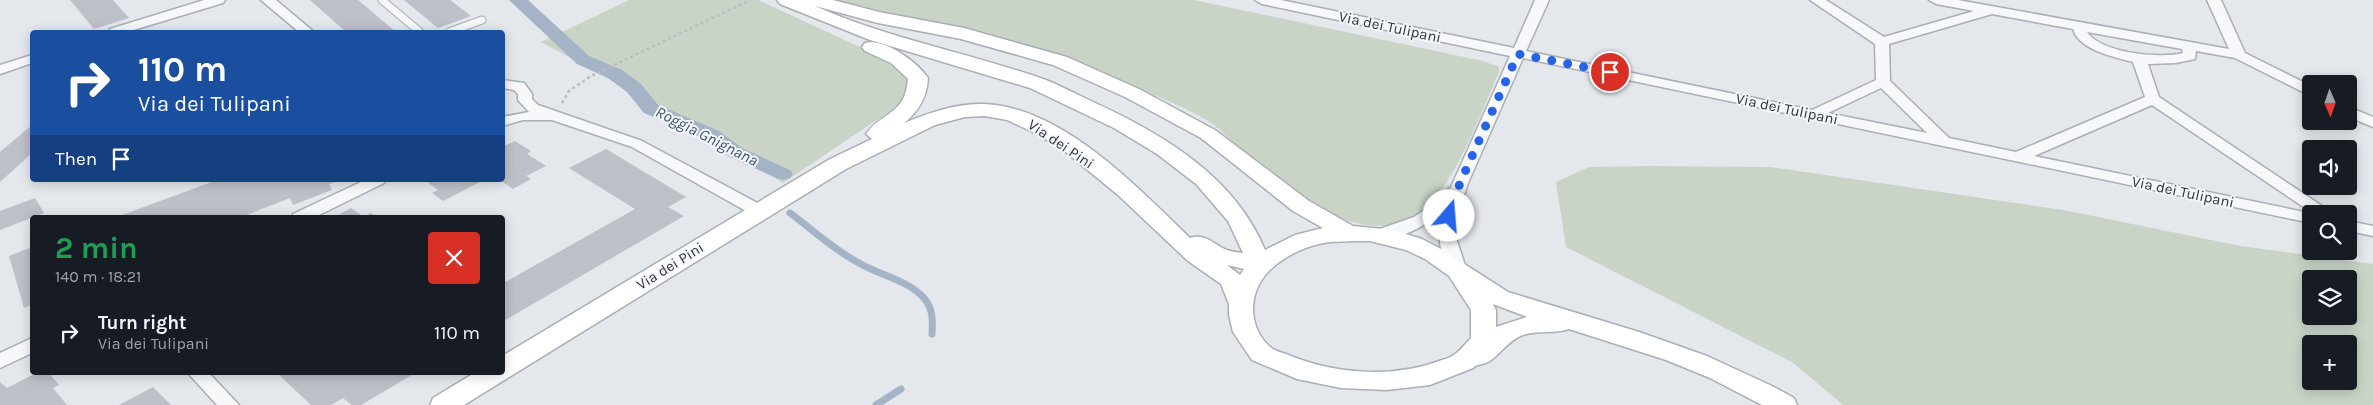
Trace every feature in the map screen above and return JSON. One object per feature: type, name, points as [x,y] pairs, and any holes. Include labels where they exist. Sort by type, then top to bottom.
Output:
[{"type":"street","points":[[122,30],[218,0]]},
{"type":"street","points":[[268,0],[305,30]]},
{"type":"street","points":[[786,0],[964,34],[1060,61],[1132,93],[1208,134],[1301,206],[1350,234]]},
{"type":"street","name":"Via dei Tulipani","points":[[1262,0],[2302,216]]},
{"type":"street","points":[[1459,379],[1483,346],[1486,318],[1484,306],[1474,288],[1458,271],[1450,253],[1447,235],[1449,216],[1460,183],[1542,0]]},
{"type":"street","points":[[1817,0],[1882,42]]},
{"type":"street","points":[[1936,0],[1991,5],[2079,26],[2239,55],[2302,87]]},
{"type":"street","points":[[2214,0],[2239,55]]},
{"type":"street","points":[[1882,42],[1991,5]]},
{"type":"street","points":[[812,6],[909,47],[1033,82],[1114,119],[1175,155],[1209,186],[1238,218],[1260,265]]},
{"type":"street","name":"Via dei Pini","points":[[812,6],[836,29],[898,60],[918,78],[916,98],[895,120],[838,164]]},
{"type":"street","points":[[2079,26],[2082,36],[2101,48],[2139,60],[2172,61],[2190,56],[2189,46]]},
{"type":"street","points":[[1882,42],[1882,82],[1944,142]]},
{"type":"street","points":[[1,67],[30,60]]},
{"type":"street","points":[[2139,60],[2153,99],[2312,205]]},
{"type":"street","points":[[1812,114],[1882,82]]},
{"type":"street","points":[[505,84],[519,86],[525,94],[525,100],[534,108],[636,144],[759,211]]},
{"type":"street","points":[[2017,157],[2153,99]]},
{"type":"street","name":"Via dei Pini","points":[[895,120],[943,108],[971,105],[1011,107],[1052,121],[1117,167],[1205,249],[1220,256],[1260,265]]},
{"type":"street","name":"Via dei Pini","points":[[505,367],[838,164],[922,122],[943,114],[986,110],[1008,113],[1033,122],[1114,180],[1144,205],[1198,258],[1233,283],[1241,304]]},
{"type":"street","points":[[505,121],[522,116],[555,115]]},
{"type":"street","points":[[2358,116],[2373,123]]},
{"type":"street","points":[[305,215],[374,182]]},
{"type":"street","points":[[1377,236],[1406,229],[1428,218],[1444,204],[1460,183]]},
{"type":"street","points":[[2357,228],[2373,231]]},
{"type":"street","points":[[1604,330],[1560,323],[1536,323],[1514,328],[1494,339],[1459,379],[1440,388],[1397,400],[1355,402],[1320,392],[1299,383],[1271,365],[1250,341],[1242,323],[1241,304],[1246,285],[1260,265],[1272,255],[1304,240],[1326,235],[1377,236],[1405,242],[1431,252],[1492,296],[1604,330],[1652,345],[1704,365],[1784,405]]},
{"type":"street","points":[[0,361],[30,346]]},
{"type":"street","points":[[199,375],[229,405]]},
{"type":"street","points":[[444,405],[492,375]]},
{"type":"lane","points":[[382,0],[418,30]]},
{"type":"lane","points":[[454,30],[482,20]]},
{"type":"path","points":[[555,115],[569,92],[597,73],[750,0]]},
{"type":"shaded area","points":[[629,0],[758,0],[879,56],[900,68],[907,78],[907,94],[896,107],[783,183],[708,137],[644,108],[631,91],[541,42]]},
{"type":"shaded area","points":[[828,0],[1194,0],[1483,61],[1499,67],[1499,72],[1473,133],[1449,178],[1436,197],[1421,212],[1406,221],[1389,225],[1372,225],[1356,223],[1325,211],[1256,163],[1224,133],[1208,121],[1177,105],[1118,80],[1064,60],[980,36],[924,21]]},
{"type":"shaded area","points":[[1589,167],[1771,167],[2063,210],[2241,246],[2302,254],[2302,260],[2344,260],[2373,264],[2373,405],[1843,405],[1792,362],[1566,247],[1556,182]]},
{"type":"building","points":[[70,0],[113,0],[129,18],[94,29]]},
{"type":"building","points":[[310,0],[358,0],[394,30],[344,30]]},
{"type":"building","points":[[404,0],[450,0],[471,16],[438,28]]},
{"type":"building","points":[[30,127],[30,155],[0,182],[0,152]]},
{"type":"building","points":[[515,141],[531,151],[527,154],[546,166],[526,176],[531,179],[513,189],[503,182],[505,182],[505,146]]},
{"type":"building","points":[[606,149],[686,197],[668,207],[684,216],[505,320],[505,282],[635,209],[569,168]]},
{"type":"building","points":[[212,182],[334,182],[329,184],[332,190],[293,205],[290,198],[247,215],[122,215]]},
{"type":"building","points":[[427,182],[480,182],[443,201],[432,193],[438,190]]},
{"type":"building","points":[[35,198],[44,213],[30,215],[30,218],[0,230],[0,211]]},
{"type":"building","points":[[351,208],[361,215],[338,215]]},
{"type":"building","points":[[30,248],[30,306],[24,308],[9,256]]},
{"type":"building","points":[[32,375],[51,375],[59,385],[53,388],[67,405],[0,405],[0,382],[7,388]]},
{"type":"building","points":[[279,375],[412,375],[361,405],[352,405],[343,398],[331,405],[311,405]]},
{"type":"building","points":[[153,387],[171,405],[119,405]]},
{"type":"waterway","name":"Roggia Gnignana","points":[[518,0],[583,60],[615,74],[634,88],[651,109],[712,135],[735,152],[783,174]]},
{"type":"waterway","points":[[790,213],[850,258],[907,285],[921,295],[930,308],[932,334]]},
{"type":"waterway","points":[[876,405],[901,389]]},
{"type":"route","points":[[1449,216],[1460,183],[1518,54],[1610,72]]}]
